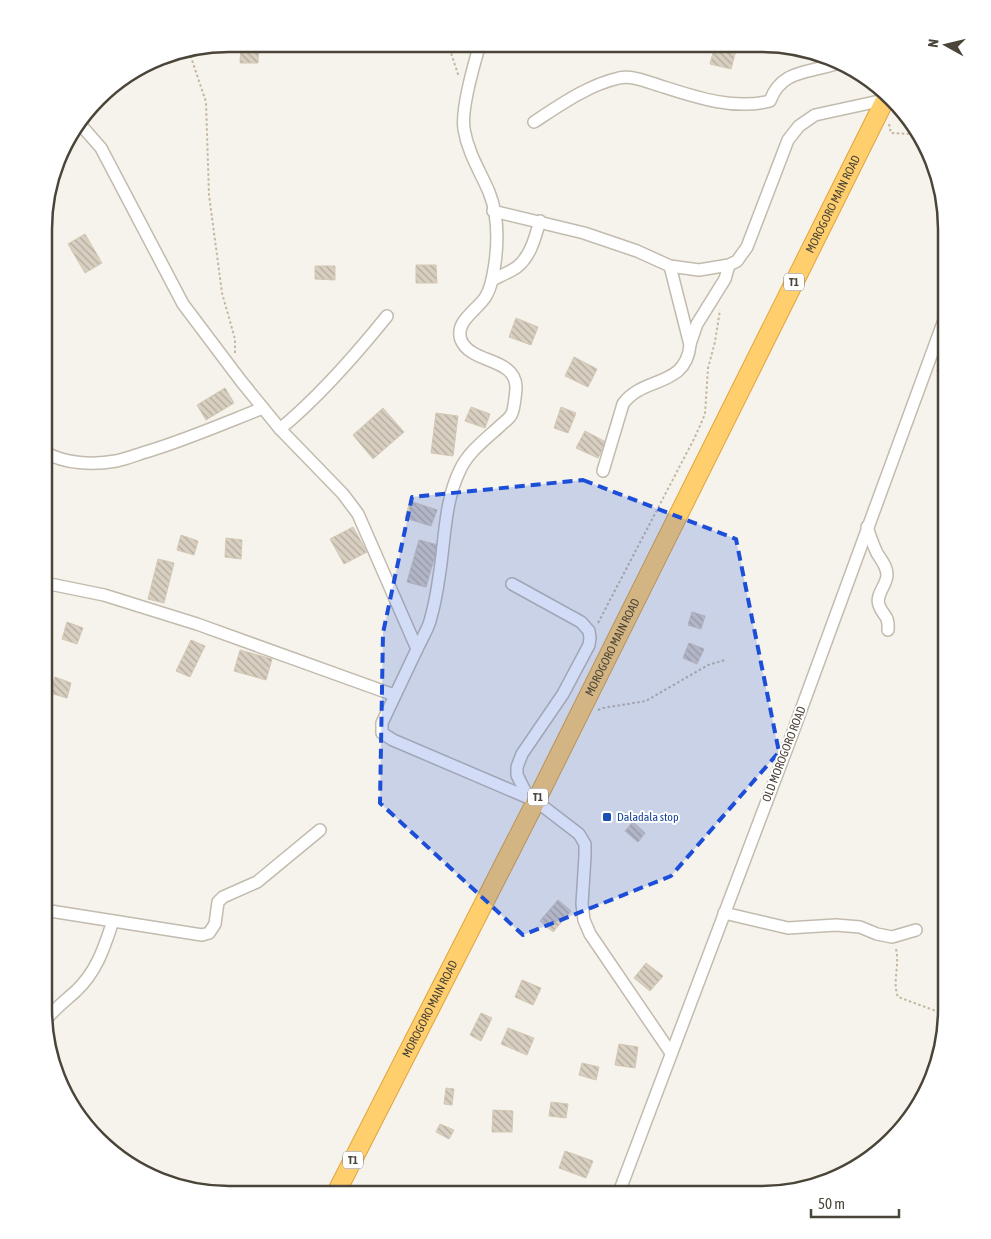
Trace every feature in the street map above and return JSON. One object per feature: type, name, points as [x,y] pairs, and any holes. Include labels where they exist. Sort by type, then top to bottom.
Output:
[{"type":"highway","name":"MOROGORO MAIN ROAD","points":[[339,1186],[532,799],[884,101]]},
{"type":"street","points":[[477,53],[464,114],[464,128],[468,149],[490,194],[497,248],[492,280],[486,298],[465,319],[461,328],[461,339],[469,350],[513,373],[516,385],[512,414],[471,454],[460,468],[453,487],[439,577],[429,622],[394,695],[382,724],[382,733],[393,740],[532,799],[579,834],[585,844],[582,904],[584,920],[590,934],[670,1053]]},
{"type":"street","points":[[534,122],[579,94],[620,78],[635,78],[684,94],[730,104],[762,103],[770,101],[772,94],[786,78],[829,66]]},
{"type":"street","points":[[493,211],[584,233],[637,251],[670,266],[699,270],[729,265],[737,261],[747,247],[788,140],[799,126],[815,115],[882,100]]},
{"type":"street","points":[[84,128],[102,148],[183,304],[280,429],[343,494],[358,514],[417,649]]},
{"type":"street","points":[[492,280],[517,267],[524,259],[532,245],[540,221]]},
{"type":"street","points":[[690,345],[697,324],[725,279],[729,265]]},
{"type":"street","points":[[603,471],[623,404],[627,398],[678,372],[690,352],[690,345],[670,266]]},
{"type":"street","points":[[280,429],[307,407],[362,348],[387,316]]},
{"type":"street","name":"OLD MOROGORO ROAD","points":[[621,1186],[670,1053],[790,740],[938,336]]},
{"type":"street","points":[[52,456],[94,462],[116,461],[185,440],[263,408]]},
{"type":"street","points":[[867,527],[877,553],[884,563],[887,575],[884,588],[878,600],[888,622],[888,630]]},
{"type":"street","points":[[52,584],[104,594],[198,624],[394,695]]},
{"type":"street","points":[[512,584],[581,622],[589,632],[590,638],[567,687],[520,760],[517,775],[532,799]]},
{"type":"street","points":[[52,911],[202,935],[209,933],[215,924],[218,902],[222,897],[257,882],[320,830]]},
{"type":"street","points":[[724,913],[788,928],[836,925],[860,927],[877,934],[892,937],[916,930]]},
{"type":"street","points":[[52,1013],[77,990],[94,970],[100,959],[113,922]]},
{"type":"path","points":[[191,57],[206,102],[209,195],[222,293],[235,339],[235,373]]},
{"type":"path","points":[[888,121],[891,133],[911,134]]},
{"type":"path","points":[[590,638],[695,437],[705,414],[708,368],[715,342],[720,305]]},
{"type":"path","points":[[596,711],[646,701],[708,665],[725,660]]},
{"type":"path","points":[[892,937],[898,956],[895,984],[898,997],[938,1012]]},
{"type":"highlighted area","points":[[583,480],[736,539],[779,752],[671,876],[523,935],[380,803],[383,633],[412,497]]},
{"type":"building","points":[[713,52],[735,52],[731,69],[710,64]]},
{"type":"building","points":[[241,53],[259,53],[258,63],[240,63]]},
{"type":"building","points":[[85,234],[102,263],[85,273],[68,244]]},
{"type":"building","points":[[416,265],[436,265],[437,283],[416,283]]},
{"type":"building","points":[[315,266],[335,266],[335,280],[315,279]]},
{"type":"building","points":[[516,318],[538,327],[531,345],[509,337]]},
{"type":"building","points":[[574,357],[597,369],[588,387],[565,376]]},
{"type":"building","points":[[225,388],[234,403],[206,420],[197,405]]},
{"type":"building","points":[[471,407],[490,414],[485,428],[465,421]]},
{"type":"building","points":[[561,407],[576,413],[568,433],[554,428]]},
{"type":"building","points":[[383,408],[404,432],[373,459],[353,435]]},
{"type":"building","points":[[436,413],[458,416],[453,456],[431,453]]},
{"type":"building","points":[[585,431],[606,442],[598,458],[576,448]]},
{"type":"building","points":[[410,501],[437,510],[431,526],[405,518]]},
{"type":"building","points":[[353,527],[367,552],[344,564],[330,539]]},
{"type":"building","points":[[181,535],[198,541],[194,555],[177,550]]},
{"type":"building","points":[[226,538],[242,540],[241,559],[225,557]]},
{"type":"building","points":[[419,540],[438,545],[426,587],[407,582]]},
{"type":"building","points":[[158,559],[174,563],[164,603],[148,599]]},
{"type":"building","points":[[692,612],[705,616],[701,629],[688,625]]},
{"type":"building","points":[[67,622],[83,628],[77,644],[62,639]]},
{"type":"building","points":[[191,640],[205,646],[190,677],[176,671]]},
{"type":"building","points":[[689,643],[704,649],[697,664],[683,658]]},
{"type":"building","points":[[240,650],[272,659],[266,680],[234,671]]},
{"type":"building","points":[[55,677],[71,683],[67,698],[52,694]]},
{"type":"building","points":[[633,822],[645,833],[638,842],[625,831]]},
{"type":"building","points":[[558,900],[571,911],[553,932],[540,921]]},
{"type":"building","points":[[646,963],[663,976],[650,991],[634,978]]},
{"type":"building","points":[[522,980],[541,988],[533,1005],[515,997]]},
{"type":"building","points":[[481,1013],[492,1018],[481,1041],[470,1035]]},
{"type":"building","points":[[508,1028],[534,1038],[527,1055],[501,1044]]},
{"type":"building","points":[[619,1044],[638,1047],[635,1068],[615,1065]]},
{"type":"building","points":[[582,1063],[599,1067],[596,1080],[579,1075]]},
{"type":"building","points":[[446,1088],[454,1089],[452,1105],[444,1104]]},
{"type":"building","points":[[551,1102],[568,1104],[566,1118],[549,1116]]},
{"type":"building","points":[[493,1110],[513,1111],[512,1132],[492,1132]]},
{"type":"building","points":[[440,1124],[454,1130],[449,1139],[436,1132]]},
{"type":"building","points":[[565,1151],[593,1161],[586,1178],[559,1168]]},
{"type":"place","name":"Daladala stop","points":[[607,817]]}]
